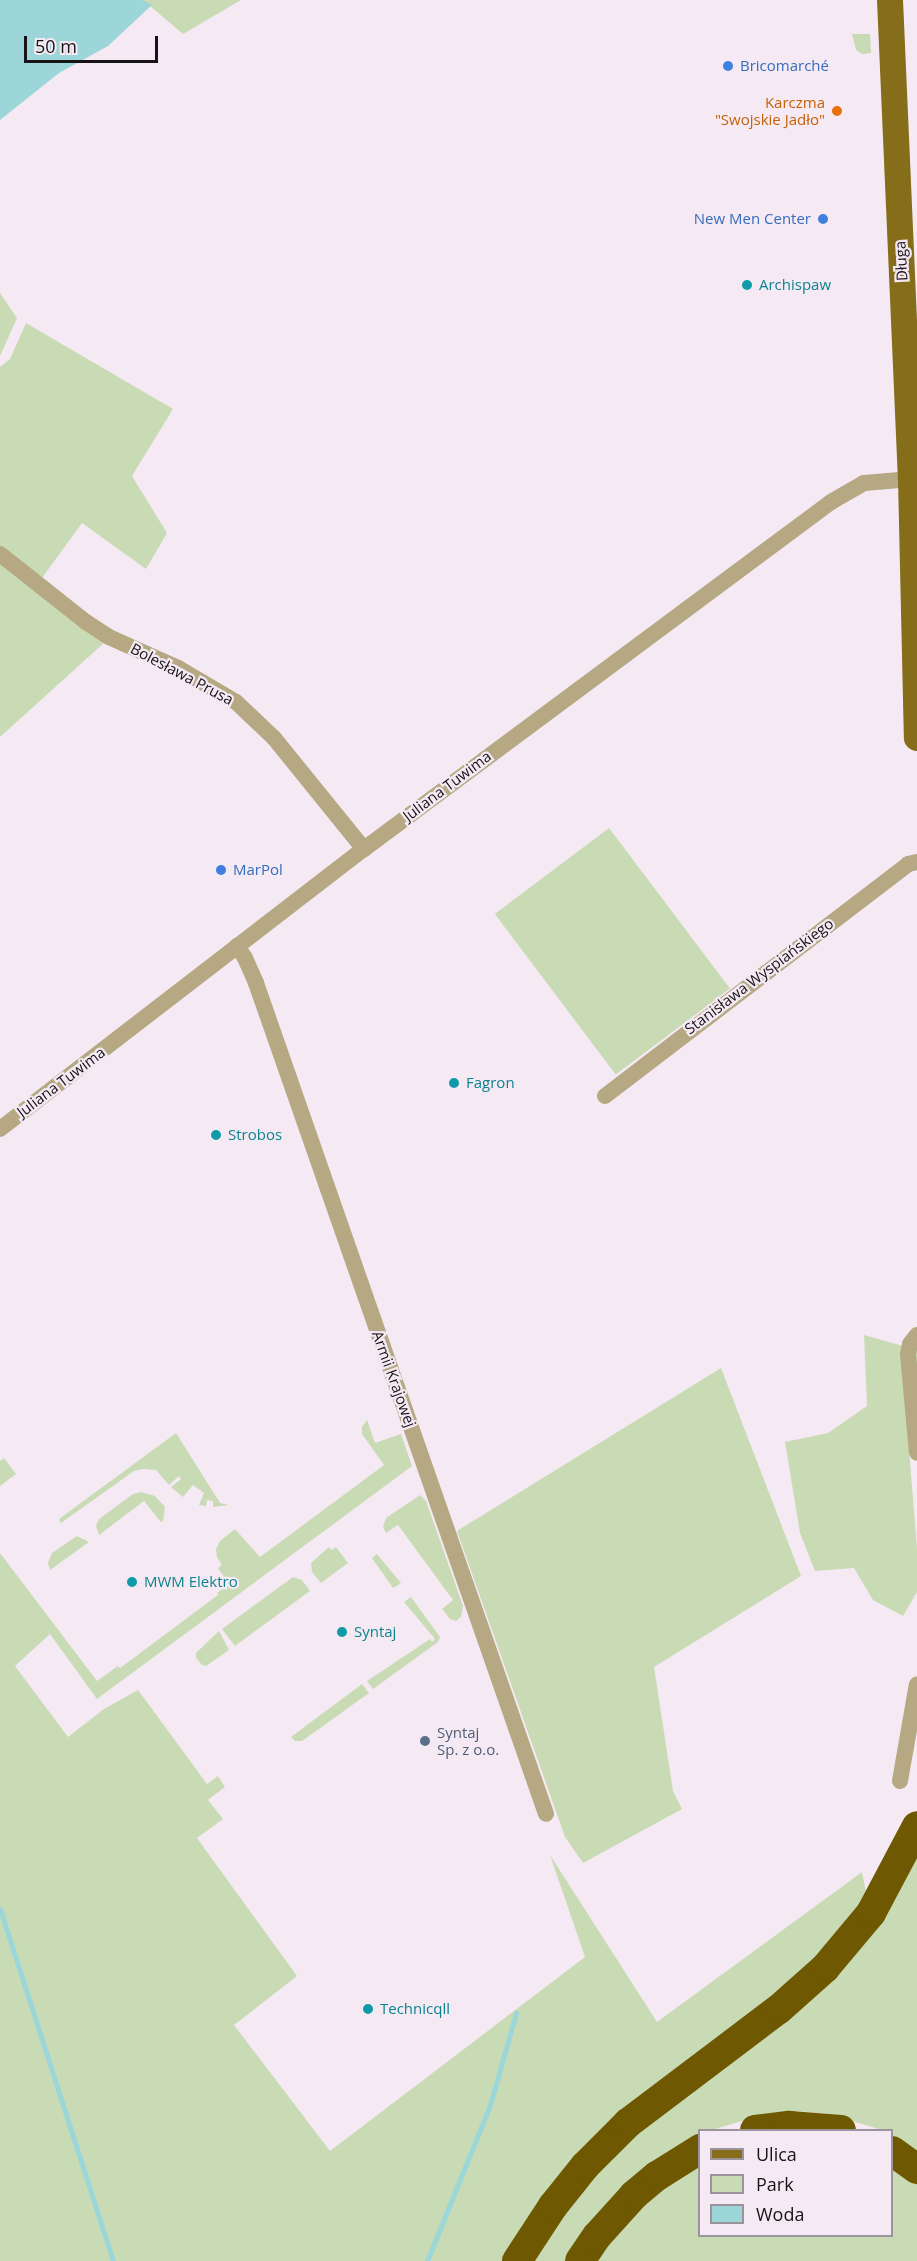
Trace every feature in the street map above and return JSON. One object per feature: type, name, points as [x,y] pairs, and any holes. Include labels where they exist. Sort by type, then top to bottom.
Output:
[{"type":"highway","points":[[517,2261],[553,2206],[585,2166],[620,2131],[692,2072],[779,2008],[825,1968],[871,1913],[917,1826]]},
{"type":"highway","points":[[764,2129],[790,2126],[828,2129]]},
{"type":"highway","points":[[579,2261],[597,2236],[634,2195],[657,2176],[698,2150]]},
{"type":"highway","points":[[893,2152],[917,2169]]},
{"type":"main road","name":"Długa","points":[[890,0],[911,479],[917,738]]},
{"type":"street","name":"Juliana Tuwima","points":[[0,1129],[364,849],[831,502],[864,483],[911,479]]},
{"type":"street","name":"Bolesława Prusa","points":[[0,554],[86,622],[109,637],[197,679],[237,702],[274,738],[364,849]]},
{"type":"street","name":"Stanisława Wyspiańskiego","points":[[605,1096],[908,864],[917,862]]},
{"type":"street","name":"Armii Krajowej","points":[[237,946],[250,968],[279,1048],[546,1814]]},
{"type":"street","points":[[917,1335],[910,1344],[909,1354],[917,1453]]},
{"type":"street","points":[[900,1781],[917,1683]]},
{"type":"green space","points":[[143,0],[241,0],[183,34]]},
{"type":"green space","points":[[852,34],[870,34],[871,53],[862,54],[856,50]]},
{"type":"green space","points":[[0,293],[17,318],[0,356]]},
{"type":"green space","points":[[26,323],[173,409],[132,476],[167,533],[146,569],[82,523],[42,578],[0,546],[0,367],[10,359]]},
{"type":"green space","points":[[0,562],[105,642],[0,737]]},
{"type":"green space","points":[[609,828],[730,989],[616,1075],[495,914]]},
{"type":"green space","points":[[864,1335],[917,1350],[917,1414],[907,1425],[917,1548],[917,1592],[903,1616],[873,1600],[854,1568],[815,1571],[800,1533],[785,1442],[828,1433],[867,1406]]},
{"type":"green space","points":[[721,1368],[801,1576],[654,1667],[673,1791],[682,1809],[583,1863],[565,1837],[457,1531]]},
{"type":"green space","points":[[367,1420],[375,1443],[401,1434],[412,1466],[97,1699],[50,1634],[15,1666],[68,1737],[104,1709],[138,1690],[207,1784],[218,1776],[225,1787],[208,1800],[223,1819],[197,1838],[297,1976],[234,2025],[330,2151],[585,1957],[550,1855],[657,2022],[862,1872],[868,1903],[841,1937],[504,2261],[0,2261],[0,1553],[97,1681],[118,1666],[120,1668],[218,1595],[217,1593],[229,1584],[218,1568],[222,1565],[217,1557],[216,1549],[220,1541],[235,1529],[260,1557],[384,1465],[362,1434],[362,1427]]},
{"type":"green space","points":[[176,1433],[220,1503],[229,1505],[213,1507],[213,1501],[207,1500],[206,1506],[199,1505],[204,1493],[193,1485],[183,1497],[171,1487],[181,1479],[179,1476],[169,1485],[156,1470],[143,1469],[134,1471],[61,1523],[59,1519]]},
{"type":"green space","points":[[4,1458],[16,1474],[0,1486],[0,1461]]},
{"type":"green space","points":[[141,1492],[155,1496],[165,1507],[163,1521],[161,1522],[144,1501],[99,1535],[96,1526],[99,1519],[133,1494]]},
{"type":"green space","points":[[420,1495],[426,1501],[463,1606],[461,1617],[456,1621],[450,1619],[442,1609],[453,1600],[398,1525],[386,1533],[383,1527],[386,1518]]},
{"type":"green space","points":[[77,1536],[89,1542],[50,1570],[48,1563],[52,1553]]},
{"type":"green space","points":[[329,1547],[331,1550],[336,1547],[348,1563],[321,1583],[312,1572],[311,1563]]},
{"type":"green space","points":[[377,1554],[401,1583],[393,1588],[372,1558]]},
{"type":"green space","points":[[293,1577],[302,1580],[310,1591],[235,1646],[222,1629]]},
{"type":"green space","points":[[411,1597],[440,1637],[438,1642],[373,1689],[367,1681],[430,1639],[432,1642],[435,1639],[404,1602]]},
{"type":"green space","points":[[219,1631],[229,1650],[206,1666],[202,1665],[196,1658],[196,1653]]},
{"type":"green space","points":[[362,1684],[369,1693],[302,1741],[295,1741],[291,1737]]},
{"type":"green space","points":[[917,1853],[917,2152],[893,2137],[893,2129],[879,2129],[829,2114],[795,2111],[765,2114],[715,2129],[698,2129],[698,2136],[565,2261],[528,2261],[603,2161],[798,2007]]},
{"type":"green space","points":[[698,2164],[698,2237],[893,2237],[893,2166],[917,2184],[917,2261],[594,2261],[631,2212]]},
{"type":"water","points":[[0,0],[143,0],[152,5],[108,46],[59,73],[0,120]]},
{"type":"waterway","points":[[0,1909],[113,2261]]},
{"type":"waterway","points":[[427,2261],[490,2105],[516,2013]]},
{"type":"place","name":"Bricomarché","points":[[728,66]]},
{"type":"place","name":"Karczma \"Swojskie Jadło\"","points":[[837,111]]},
{"type":"place","name":"New Men Center","points":[[823,219]]},
{"type":"place","name":"Archispaw","points":[[747,285]]},
{"type":"place","name":"MarPol","points":[[221,870]]},
{"type":"place","name":"Fagron","points":[[454,1083]]},
{"type":"place","name":"Strobos","points":[[216,1135]]},
{"type":"place","name":"MWM Elektro","points":[[132,1582]]},
{"type":"place","name":"Syntaj","points":[[342,1632]]},
{"type":"place","name":"Syntaj Sp. z o.o.","points":[[425,1741]]},
{"type":"place","name":"Technicqll","points":[[368,2009]]}]
